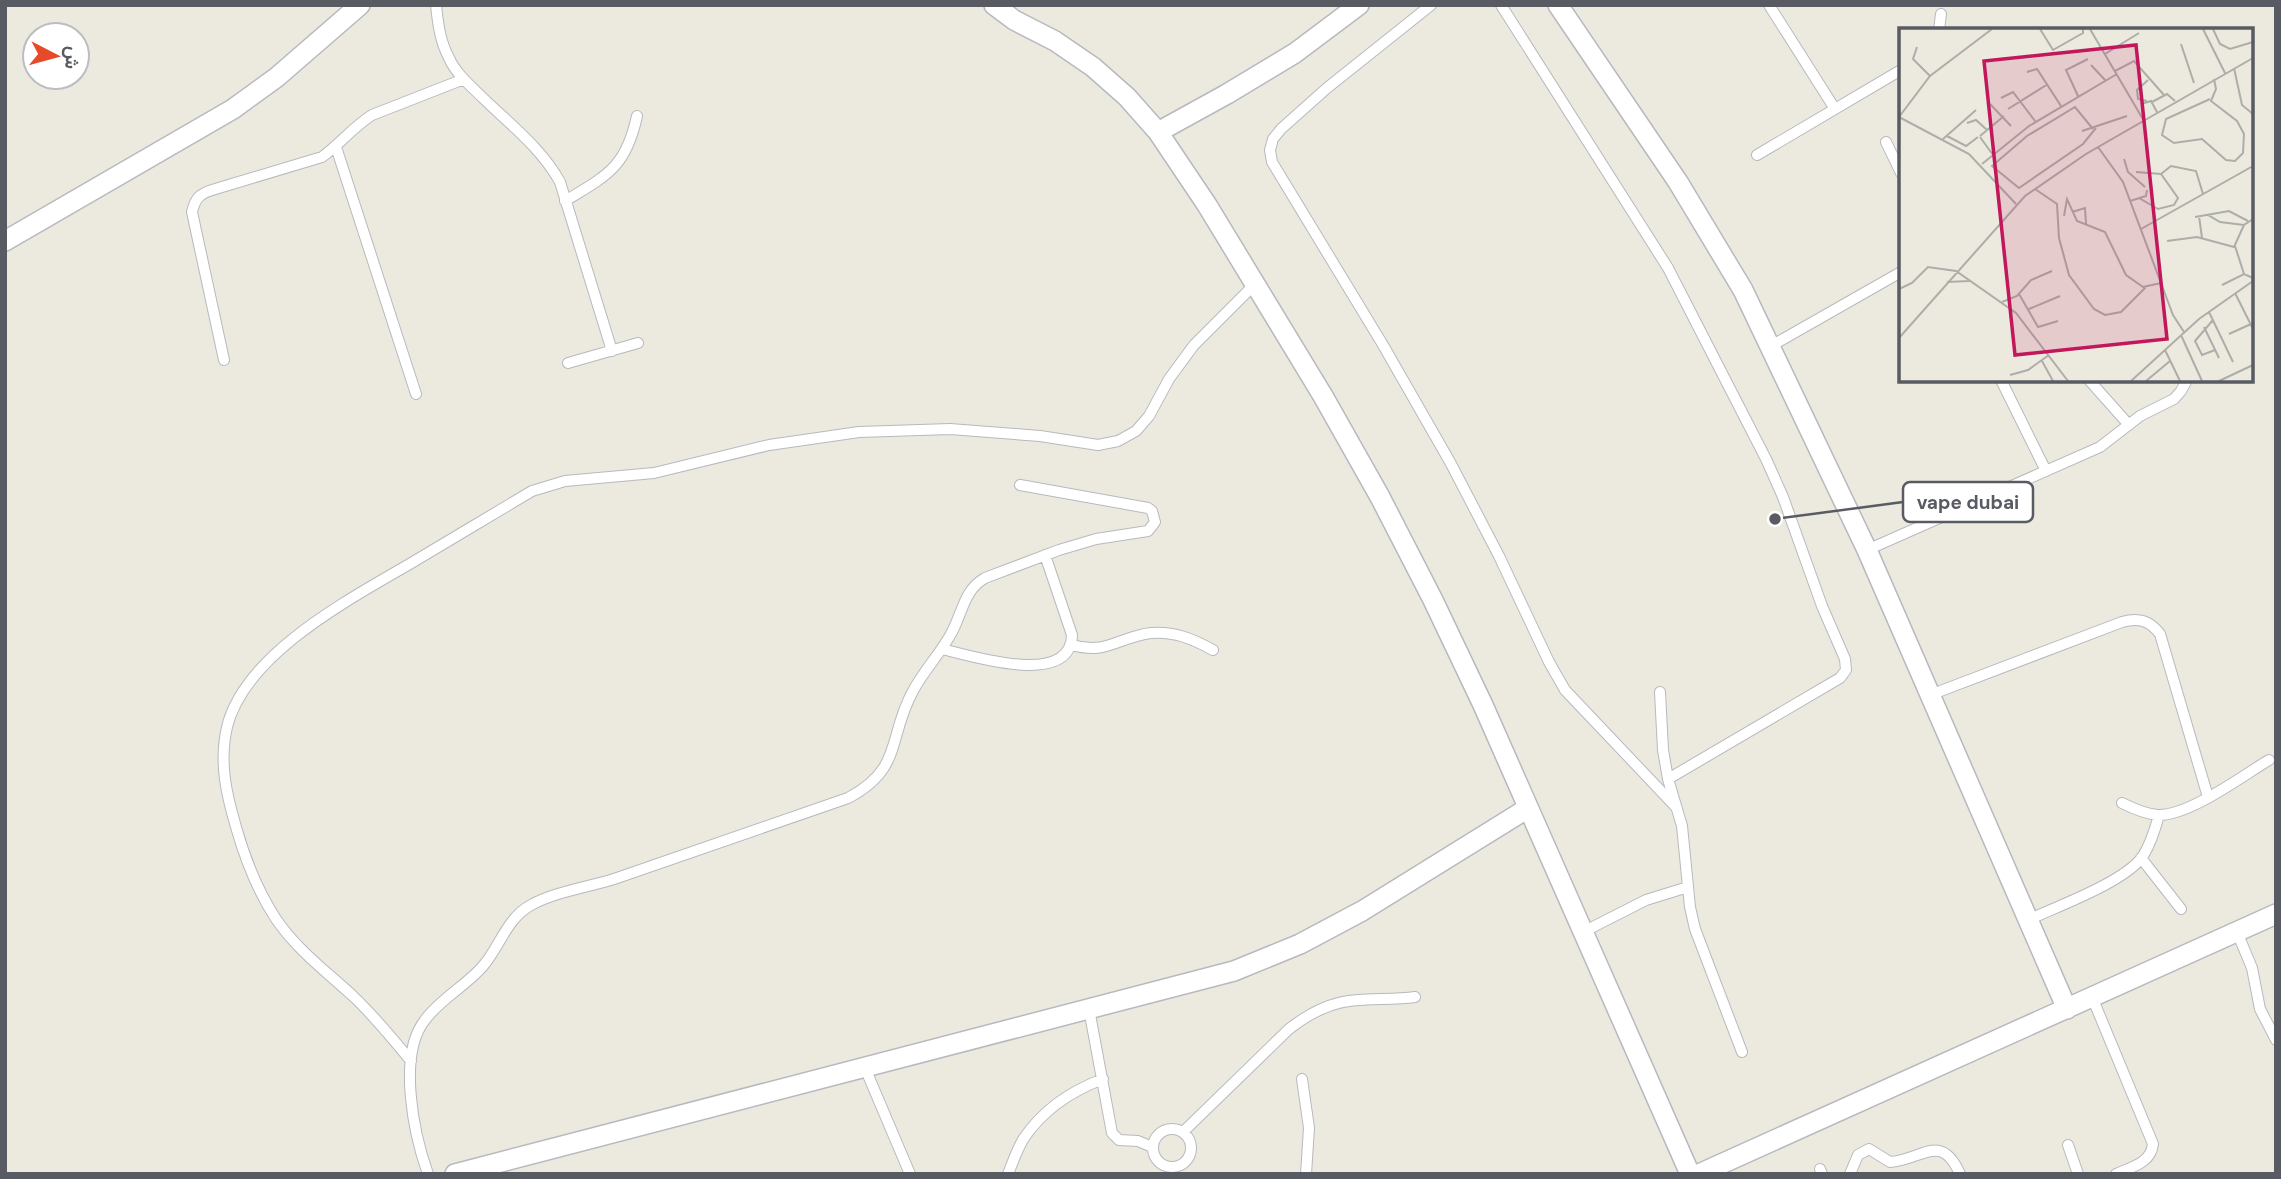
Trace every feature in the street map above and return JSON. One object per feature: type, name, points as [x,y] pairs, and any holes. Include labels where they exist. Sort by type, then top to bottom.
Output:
[{"type":"street","points":[[5,241],[233,109],[320,42],[360,5]]},
{"type":"street","points":[[994,5],[1093,67],[1127,97],[1158,132],[1207,205],[1323,396],[1392,520],[1483,705],[1690,1174]]},
{"type":"street","points":[[1158,132],[1295,53],[1359,5]]},
{"type":"street","points":[[1558,5],[1678,182],[1743,290],[1867,550],[2067,1009]]},
{"type":"street","points":[[455,1174],[1234,971],[1300,944],[1362,911],[1528,808]]},
{"type":"street","points":[[1699,1174],[2276,914]]},
{"type":"lane","points":[[436,5],[441,39],[450,60],[464,79],[551,165],[560,182],[612,351]]},
{"type":"lane","points":[[1431,5],[1280,129],[1270,150],[1272,162],[1450,462],[1565,690],[1676,807]]},
{"type":"lane","points":[[1501,5],[1668,268],[1766,459],[1847,664],[1840,678],[1668,779]]},
{"type":"lane","points":[[1769,5],[1835,109]]},
{"type":"lane","points":[[1939,28],[1941,14]]},
{"type":"lane","points":[[1757,155],[1899,71]]},
{"type":"lane","points":[[224,360],[192,212],[194,202],[201,194],[322,157],[372,114],[464,79]]},
{"type":"lane","points":[[565,201],[597,182],[618,165],[632,142],[637,116]]},
{"type":"lane","points":[[1886,142],[1899,169]]},
{"type":"lane","points":[[336,147],[415,394]]},
{"type":"lane","points":[[1771,346],[1899,273]]},
{"type":"lane","points":[[411,1060],[357,1000],[298,947],[276,918],[255,882],[241,845],[222,759],[227,726],[241,695],[284,647],[334,608],[532,491],[565,481],[654,473],[769,445],[859,432],[950,429],[1040,436],[1098,444],[1118,441],[1136,431],[1149,416],[1169,379],[1194,345],[1255,284]]},
{"type":"lane","points":[[568,363],[638,343]]},
{"type":"lane","points":[[2002,382],[2046,471]]},
{"type":"lane","points":[[2091,382],[2129,425]]},
{"type":"lane","points":[[1867,550],[2100,447],[2152,409],[2174,399],[2186,382]]},
{"type":"lane","points":[[428,1174],[413,1118],[411,1060],[419,1027],[482,968],[518,914],[533,904],[835,803],[868,787],[884,770],[911,692],[952,632],[966,595],[974,584],[1045,555],[1096,539],[1148,531],[1153,527],[1155,516],[1147,508],[1020,485]]},
{"type":"lane","points":[[942,649],[1002,663],[1036,665],[1061,659],[1068,653],[1072,645],[1069,626],[1045,555]]},
{"type":"lane","points":[[1930,695],[2122,622],[2144,620],[2153,625],[2164,645],[2208,797]]},
{"type":"lane","points":[[1072,645],[1098,649],[1151,633],[1194,639],[1213,650]]},
{"type":"lane","points":[[1660,692],[1661,731],[1668,779],[1682,826],[1695,929],[1742,1052]]},
{"type":"lane","points":[[2122,803],[2139,812],[2159,815],[2178,813],[2269,760]]},
{"type":"lane","points":[[2028,920],[2124,874],[2141,858],[2153,838],[2159,815]]},
{"type":"lane","points":[[2141,858],[2181,909]]},
{"type":"lane","points":[[1583,932],[1646,900],[1688,887]]},
{"type":"lane","points":[[2237,932],[2252,968],[2260,1009],[2276,1040]]},
{"type":"lane","points":[[1183,1132],[1289,1029],[1308,1015],[1329,1005],[1350,1000],[1415,997]]},
{"type":"lane","points":[[2092,997],[2153,1144],[2148,1159],[2116,1174]]},
{"type":"lane","points":[[1089,1009],[1112,1133],[1119,1140],[1138,1141],[1152,1147]]},
{"type":"lane","points":[[865,1068],[910,1174]]},
{"type":"lane","points":[[1008,1174],[1023,1139],[1048,1110],[1080,1088],[1103,1079]]},
{"type":"lane","points":[[1302,1079],[1309,1128],[1306,1174]]},
{"type":"lane","points":[[1176,1129],[1183,1132],[1188,1137],[1190,1156],[1174,1168],[1161,1165],[1153,1154],[1154,1141],[1163,1131],[1176,1129]]},
{"type":"lane","points":[[2068,1145],[2078,1174]]},
{"type":"lane","points":[[1850,1174],[1858,1155],[1869,1149],[1890,1162],[1925,1151],[1942,1151],[1955,1162],[1961,1174]]},
{"type":"place","name":"vape dubai","points":[[1775,519]]}]
